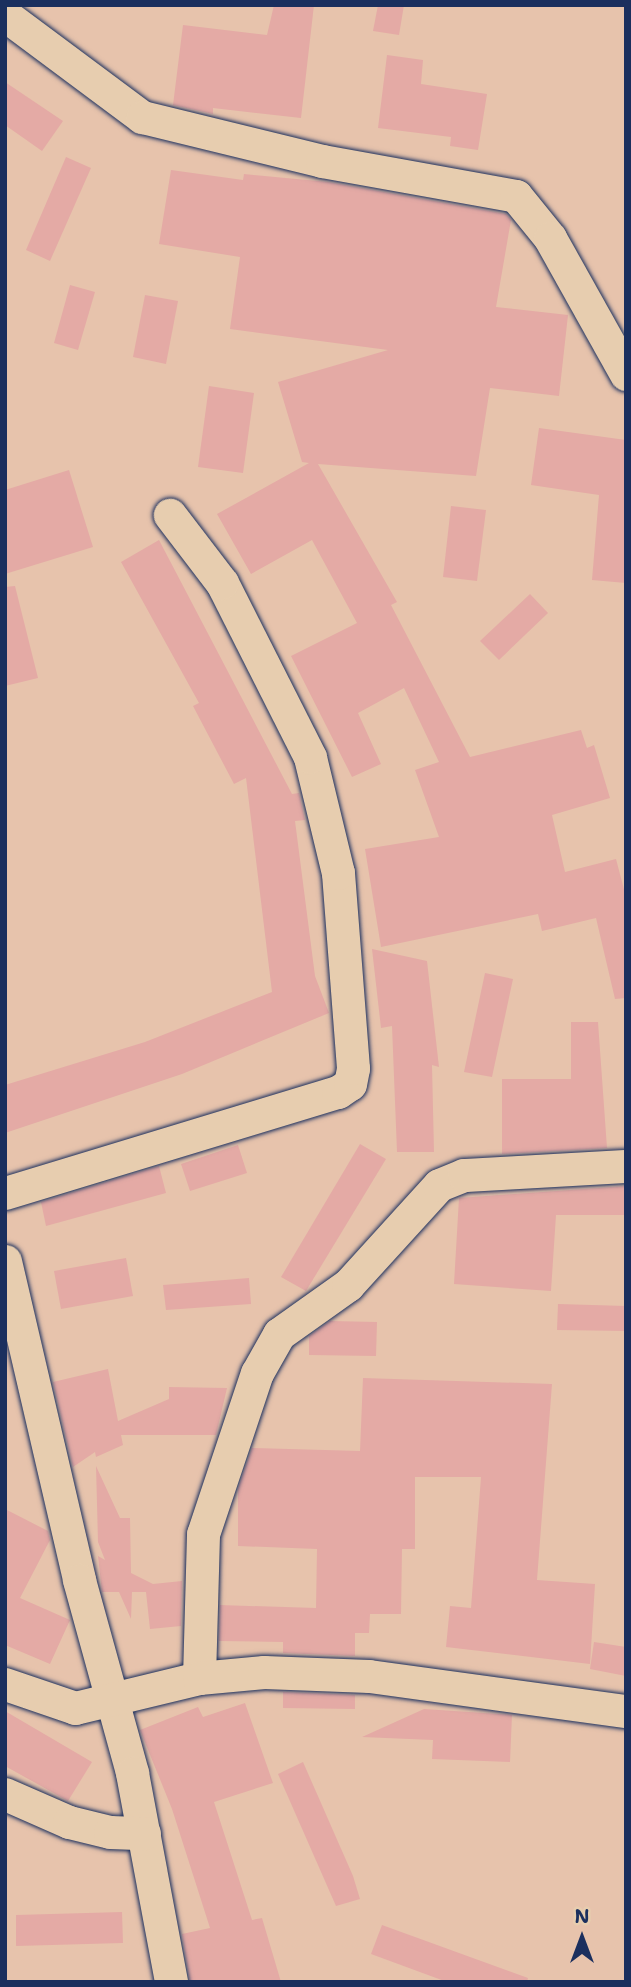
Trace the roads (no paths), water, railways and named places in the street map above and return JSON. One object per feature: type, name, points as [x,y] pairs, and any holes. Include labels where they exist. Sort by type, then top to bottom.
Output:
[{"type":"street","points":[[5,15],[142,117],[322,161],[516,196],[550,238],[626,374]]},
{"type":"street","points":[[5,1193],[338,1092],[350,1084],[354,1068],[338,873],[310,757],[222,583],[170,515]]},
{"type":"street","points":[[199,1678],[203,1534],[257,1373],[279,1334],[348,1285],[439,1185],[464,1175],[626,1166]]},
{"type":"street","points":[[5,1261],[144,1833],[171,1982]]},
{"type":"street","points":[[5,1684],[75,1708],[113,1703],[199,1678],[264,1672],[369,1676],[626,1711]]},
{"type":"street","points":[[5,1794],[69,1822],[144,1833]]}]
